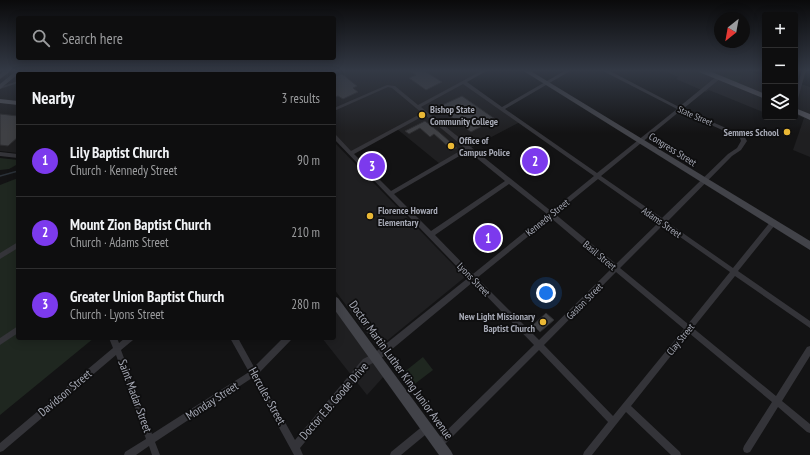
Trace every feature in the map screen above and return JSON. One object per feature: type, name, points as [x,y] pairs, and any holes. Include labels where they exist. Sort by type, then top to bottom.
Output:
[{"type":"main road","points":[[752,91],[762,96]]},
{"type":"main road","points":[[0,97],[16,99]]},
{"type":"main road","points":[[0,101],[16,103]]},
{"type":"main road","points":[[798,111],[810,117]]},
{"type":"street","name":"Basil Street","points":[[336,109],[375,91]]},
{"type":"street","name":"Basil Street","points":[[398,91],[616,268],[810,429]]},
{"type":"street","points":[[418,107],[446,91]]},
{"type":"street","points":[[476,91],[502,109],[533,91]]},
{"type":"street","name":"Congress Street","points":[[560,91],[810,246]]},
{"type":"street","name":"State Street","points":[[644,91],[673,107],[744,138]]},
{"type":"street","name":"Kennedy Street","points":[[376,358],[701,91]]},
{"type":"street","name":"Adams Street","points":[[502,109],[810,325]]},
{"type":"street","points":[[351,153],[426,113]]},
{"type":"street","name":"Lyons Street","points":[[336,138],[614,422]]},
{"type":"street","name":"Gaston Street","points":[[439,444],[730,155],[739,149],[744,138]]},
{"type":"street","points":[[390,194],[468,148]]},
{"type":"street","points":[[0,154],[16,156]]},
{"type":"street","points":[[430,235],[509,181]]},
{"type":"street","name":"Clay Street","points":[[587,455],[773,223]]},
{"type":"street","points":[[0,256],[16,246]]},
{"type":"street","name":"Doctor Martin Luther King Junior Avenue","points":[[336,304],[447,455]]},
{"type":"street","points":[[0,342],[16,330]]},
{"type":"street","name":"Saint Madar Street","points":[[114,340],[156,455]]},
{"type":"street","name":"Davidson Street","points":[[0,448],[128,340]]},
{"type":"street","name":"Hercules Street","points":[[235,340],[299,455]]},
{"type":"street","name":"Monday Street","points":[[128,455],[254,373],[286,340]]},
{"type":"street","points":[[747,449],[810,349]]},
{"type":"street","name":"Doctor E.B. Goode Drive","points":[[295,447],[366,362],[376,358]]},
{"type":"street","points":[[626,407],[677,455]]},
{"type":"street","points":[[394,455],[427,428]]},
{"type":"shaded area","name":"Bishop State Community College","points":[[0,91],[16,91],[16,153],[0,151]]},
{"type":"shaded area","name":"Bishop State Community College","points":[[336,91],[477,91],[520,122],[440,164],[397,129],[351,153],[336,138]]},
{"type":"shaded area","points":[[712,91],[762,91],[762,112]]},
{"type":"shaded area","points":[[798,91],[810,91],[810,157],[793,150],[804,118],[798,115]]},
{"type":"shaded area","name":"Florence Howard Elementary","points":[[336,144],[465,277],[378,348],[336,292]]},
{"type":"shaded area","points":[[0,158],[16,160],[16,165],[9,169],[0,170]]},
{"type":"shaded area","points":[[16,179],[16,340],[92,340],[0,415],[0,185]]},
{"type":"shaded area","points":[[336,309],[385,375],[367,395],[324,340],[336,340]]},
{"type":"shaded area","points":[[423,357],[433,370],[412,386],[403,373]]},
{"type":"building","points":[[336,91],[358,92],[343,99],[336,96]]},
{"type":"building","points":[[462,96],[495,119],[471,132],[438,107]]},
{"type":"building","points":[[0,114],[16,116],[16,139],[8,146],[0,145]]},
{"type":"building","points":[[425,121],[457,148],[452,150],[434,134],[430,137],[420,128],[409,134],[405,131]]},
{"type":"building","name":"New Light Missionary Baptist Church","points":[[546,313],[554,320],[540,332],[533,325]]},
{"type":"waterway","points":[[0,176],[16,172]]},
{"type":"place","name":"Bishop State Community College","points":[[422,115]]},
{"type":"place","name":"Semmes School","points":[[787,132]]},
{"type":"place","name":"Office of Campus Police","points":[[451,146]]},
{"type":"place","name":"Mount Zion Baptist Church","points":[[535,161]]},
{"type":"place","name":"Greater Union Baptist Church","points":[[372,166]]},
{"type":"place","name":"Florence Howard Elementary","points":[[370,216]]},
{"type":"place","name":"Lily Baptist Church","points":[[488,238]]},
{"type":"place","name":"New Light Missionary Baptist Church","points":[[543,322]]}]
